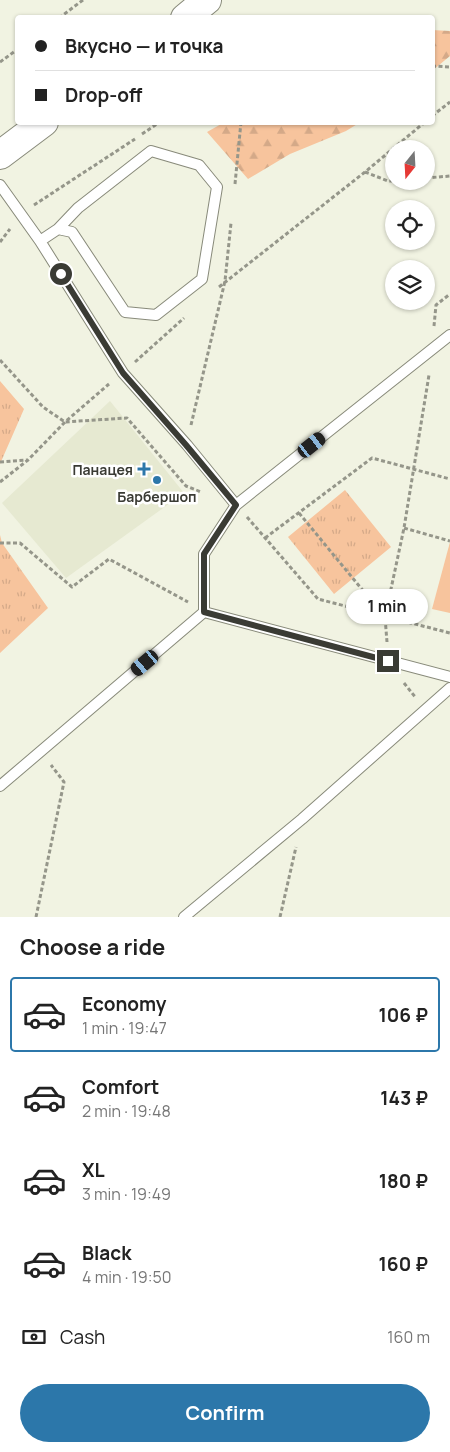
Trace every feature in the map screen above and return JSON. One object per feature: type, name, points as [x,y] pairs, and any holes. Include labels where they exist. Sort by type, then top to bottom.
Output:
[{"type":"street","points":[[189,15],[207,0]]},
{"type":"street","points":[[0,155],[40,125]]},
{"type":"lane","points":[[40,241],[58,229],[78,208],[150,151],[199,165],[217,187],[202,279],[156,315],[125,312],[72,232],[58,229]]},
{"type":"lane","points":[[0,185],[22,213],[123,373],[236,505]]},
{"type":"lane","points":[[0,786],[204,612],[204,554],[236,505],[450,335]]},
{"type":"lane","points":[[204,612],[450,677]]},
{"type":"lane","points":[[184,917],[302,819],[450,688]]},
{"type":"path","points":[[64,15],[83,0]]},
{"type":"path","points":[[0,62],[15,51]]},
{"type":"path","points":[[435,66],[450,67]]},
{"type":"path","points":[[435,114],[450,102]]},
{"type":"path","points":[[22,213],[155,125]]},
{"type":"path","points":[[218,288],[421,125]]},
{"type":"path","points":[[365,172],[385,180]]},
{"type":"path","points":[[435,177],[450,176]]},
{"type":"path","points":[[123,373],[188,314]]},
{"type":"path","points":[[0,360],[43,407],[65,422],[127,418],[186,486],[236,505],[318,598],[450,633]]},
{"type":"path","points":[[0,482],[28,460],[65,422],[107,386]]},
{"type":"path","points":[[385,617],[404,528],[423,414]]},
{"type":"path","points":[[265,538],[372,458],[450,479]]},
{"type":"path","points":[[0,462],[28,460]]},
{"type":"path","points":[[299,513],[385,617]]},
{"type":"path","points":[[404,528],[450,541]]},
{"type":"path","points":[[0,542],[20,543],[72,587],[109,559],[204,612]]},
{"type":"path","points":[[36,917],[64,782],[41,752]]},
{"type":"path","points":[[280,917],[302,819]]},
{"type":"shaded area","points":[[110,401],[184,493],[66,578],[2,503]]},
{"type":"green space","points":[[435,30],[450,31],[450,56],[435,68]]},
{"type":"green space","points":[[219,125],[356,125],[346,131],[290,154],[248,179],[207,132]]},
{"type":"green space","points":[[0,381],[24,409],[0,464]]},
{"type":"green space","points":[[345,490],[391,547],[334,594],[288,537]]},
{"type":"green space","points":[[0,535],[2,543],[48,608],[0,653]]},
{"type":"green space","points":[[450,542],[450,613],[432,609]]},
{"type":"place","name":"Панацея","points":[[144,469]]},
{"type":"place","name":"Барбершоп","points":[[157,480]]},
{"type":"route","points":[[61,274],[123,373],[236,505],[204,554],[204,612],[388,661]]}]
